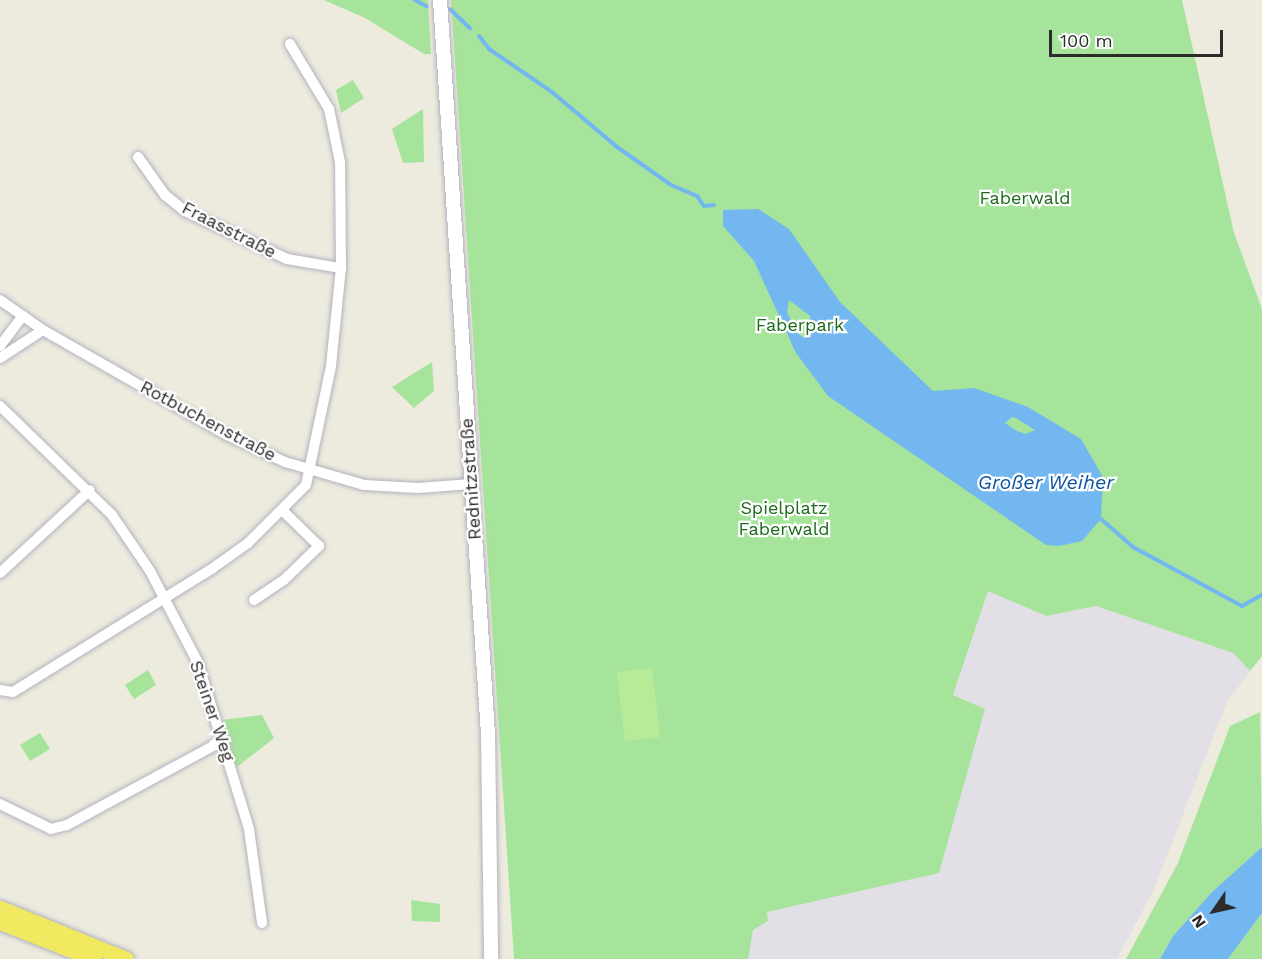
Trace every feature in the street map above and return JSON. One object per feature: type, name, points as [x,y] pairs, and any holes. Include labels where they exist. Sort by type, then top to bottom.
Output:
[{"type":"main road","name":"Rednitzstraße","points":[[440,0],[489,753],[491,959]]},
{"type":"main road","points":[[0,908],[126,959]]},
{"type":"main road","points":[[0,922],[94,959]]},
{"type":"street","points":[[0,690],[13,692],[248,543],[284,511],[306,485],[331,366],[341,268],[336,135],[329,109],[290,44]]},
{"type":"street","name":"Fraasstraße","points":[[138,157],[165,195],[185,211],[287,260],[341,268]]},
{"type":"street","name":"Rotbuchenstraße","points":[[0,300],[43,330],[227,435],[285,462],[364,485],[418,488],[471,484]]},
{"type":"street","points":[[0,346],[23,316]]},
{"type":"street","points":[[0,358],[43,330]]},
{"type":"street","name":"Steiner Weg","points":[[0,406],[90,490],[130,541],[164,598],[198,663],[224,740],[249,829],[262,923]]},
{"type":"street","points":[[0,573],[90,490]]},
{"type":"street","points":[[254,600],[284,580],[319,546],[284,511]]},
{"type":"street","points":[[0,804],[51,828],[67,825],[224,740]]},
{"type":"shaded area","points":[[988,590],[1046,616],[1096,606],[1233,653],[1250,671],[1227,702],[1154,889],[1117,959],[748,959],[747,945],[753,930],[767,912],[838,893],[985,709],[953,696]]},
{"type":"green space","points":[[324,0],[428,0],[431,54],[424,54],[365,18]]},
{"type":"green space","name":"Faberwald","points":[[451,0],[1182,0],[1234,233],[1262,309],[1262,656],[1250,671],[1233,653],[1096,606],[1046,616],[988,591],[953,695],[985,709],[939,873],[767,912],[768,921],[753,930],[748,959],[514,959]]},
{"type":"green space","points":[[353,80],[364,98],[341,113],[336,90]]},
{"type":"green space","points":[[423,109],[424,162],[403,163],[392,129]]},
{"type":"green space","points":[[432,362],[434,391],[414,408],[392,387]]},
{"type":"green space","points":[[652,668],[660,737],[625,741],[617,672]]},
{"type":"green space","points":[[148,670],[156,685],[134,699],[125,685]]},
{"type":"green space","points":[[1260,712],[1262,847],[1212,892],[1173,936],[1160,959],[1126,959],[1178,863],[1230,726]]},
{"type":"green space","points":[[262,715],[274,738],[237,767],[222,720]]},
{"type":"green space","points":[[40,733],[50,749],[30,761],[20,745]]},
{"type":"green space","points":[[411,900],[440,904],[440,922],[412,921]]},
{"type":"green space","points":[[1262,913],[1262,959],[1228,959]]},
{"type":"water","name":"Großer Weiher","points":[[758,209],[789,229],[840,302],[933,391],[974,388],[1028,407],[1081,439],[1103,477],[1101,519],[1082,541],[1059,546],[1046,545],[828,396],[796,353],[754,261],[723,226],[723,210]],"holes":[[[789,300],[810,316],[811,335],[804,338],[796,332],[787,312]],[[1012,417],[1016,418],[1035,430],[1026,434],[1017,431],[1005,423]]]},
{"type":"water","points":[[1262,847],[1262,913],[1228,959],[1160,959],[1173,936],[1212,892]]},
{"type":"waterway","points":[[415,0],[426,6]]},
{"type":"waterway","points":[[450,9],[470,28]]},
{"type":"waterway","points":[[479,36],[489,49],[552,92],[617,147],[671,185],[697,196],[704,206],[714,205]]},
{"type":"waterway","points":[[1101,519],[1133,547],[1242,606],[1262,595]]},
{"type":"park label","name":"Faberpark","points":[[800,325]]},
{"type":"park label","name":"Spielplatz Faberwald","points":[[784,519]]}]
